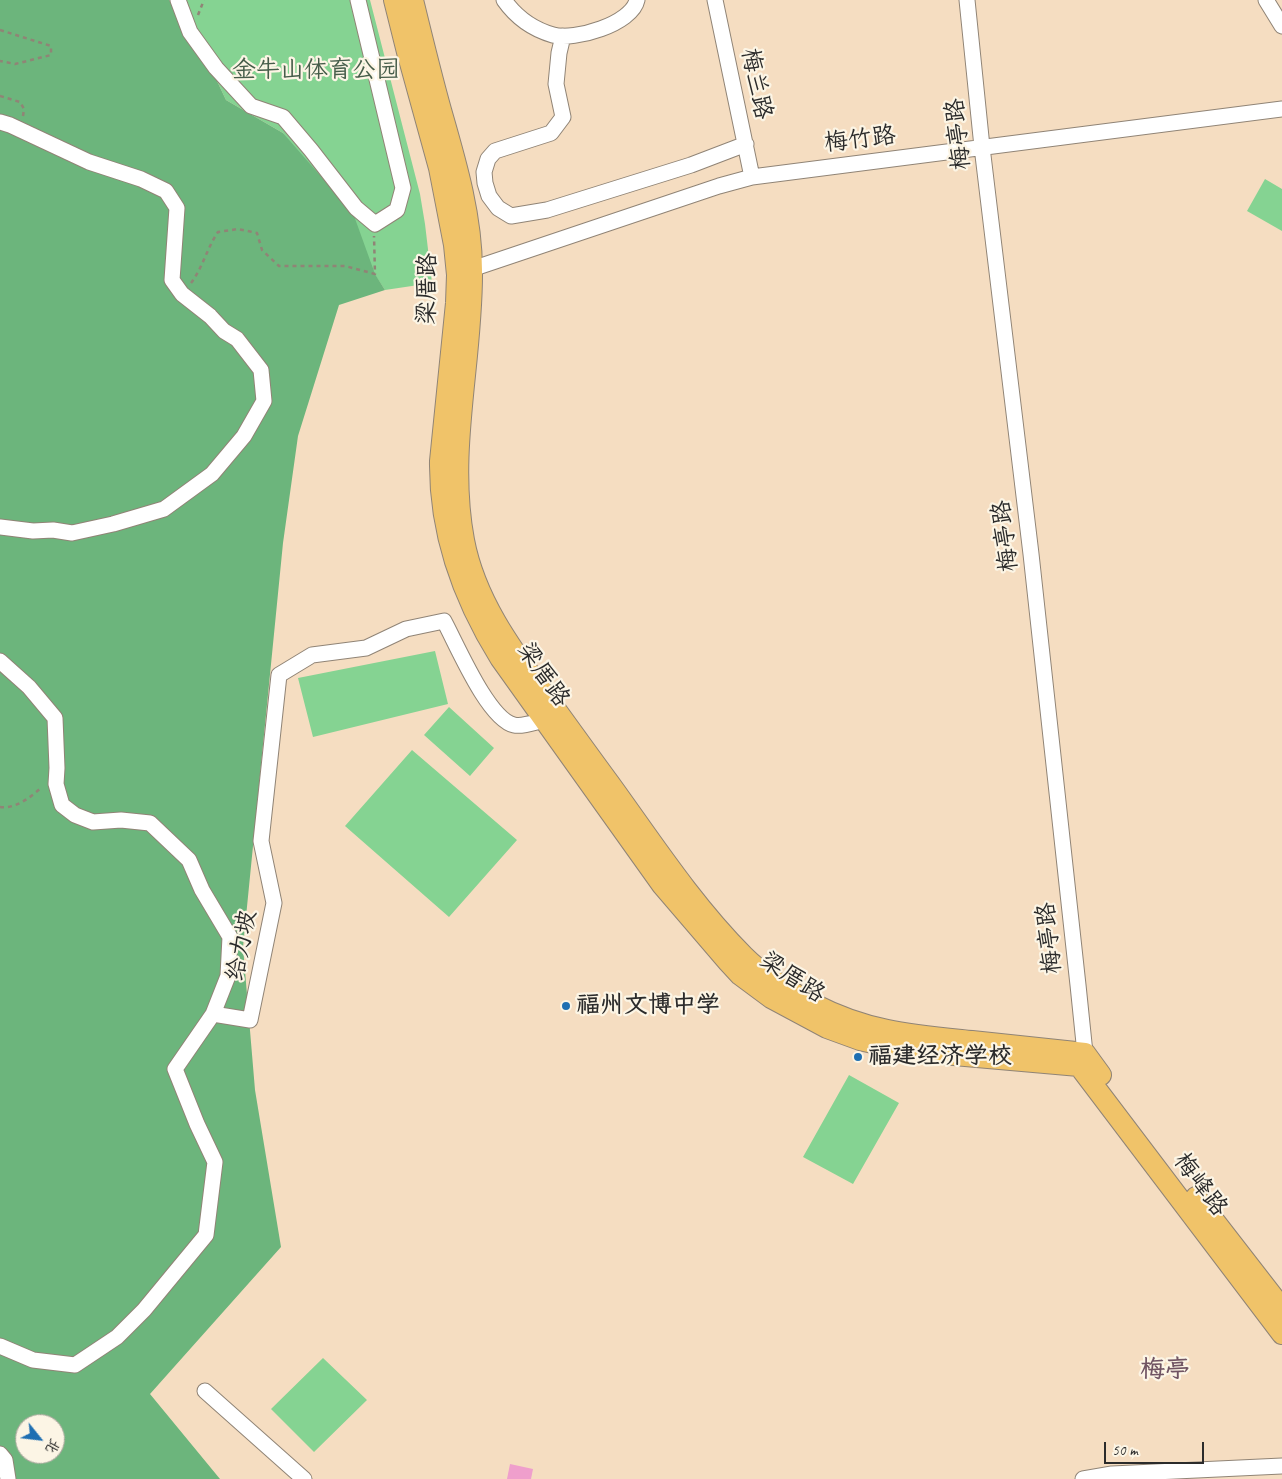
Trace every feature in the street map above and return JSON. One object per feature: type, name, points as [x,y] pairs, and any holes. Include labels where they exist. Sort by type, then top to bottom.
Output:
[{"type":"main road","name":"梁厝路","points":[[394,0],[465,272],[458,494],[468,559],[473,576],[501,631],[519,660],[694,899],[743,955],[765,974],[812,1004],[874,1028],[1082,1060]]},
{"type":"main road","name":"梁厝路","points":[[413,0],[459,176],[471,244],[456,303],[440,461],[444,523],[454,563],[466,595],[482,629],[500,658],[662,886],[734,969],[771,998],[827,1028],[860,1040],[894,1048],[920,1052],[1082,1060]]},
{"type":"main road","name":"梅峰路","points":[[1082,1060],[1282,1308]]},
{"type":"main road","name":"梅峰路","points":[[1082,1060],[1282,1334]]},
{"type":"street","points":[[178,0],[190,32],[216,68],[251,106],[283,117],[356,208],[375,224],[397,210],[403,188],[358,0]]},
{"type":"street","points":[[504,0],[513,12],[532,27],[554,36],[583,33],[617,22],[630,13],[637,0]]},
{"type":"street","name":"梅兰路","points":[[715,0],[752,177]]},
{"type":"street","name":"梅亭路","points":[[967,0],[982,147],[1032,564],[1082,1060]]},
{"type":"street","points":[[1266,0],[1282,26]]},
{"type":"street","points":[[563,36],[559,53],[556,84],[563,117],[551,132],[495,151],[488,159],[484,172],[490,196],[498,208],[511,216],[547,210],[691,165],[746,144]]},
{"type":"street","name":"梅竹路","points":[[465,272],[719,186],[752,177],[1274,110],[1282,104]]},
{"type":"street","points":[[0,122],[20,129],[89,162],[141,179],[166,191],[177,208],[172,280],[182,294],[210,316],[224,331],[237,339],[260,370],[264,401],[244,436],[212,474],[164,510],[72,533],[0,527]]},
{"type":"street","name":"给力坡","points":[[213,1014],[250,1020],[274,903],[261,842],[279,675],[312,656],[366,648],[406,629],[444,621],[479,689],[502,718],[512,725],[518,726],[544,720]]},
{"type":"street","points":[[0,661],[29,687],[55,718],[56,784],[62,805],[74,815],[93,822],[121,820],[150,823],[189,860],[202,890],[230,937],[228,976],[213,1014],[175,1069],[214,1162],[206,1235],[144,1310],[118,1337],[76,1365],[33,1360],[0,1346]]},
{"type":"street","points":[[205,1391],[304,1479]]},
{"type":"street","points":[[0,1454],[5,1460],[8,1479]]},
{"type":"street","points":[[1083,1479],[1120,1473],[1282,1466]]},
{"type":"path","points":[[0,30],[51,46],[52,50],[51,54],[15,64],[0,61]]},
{"type":"path","points":[[0,96],[20,102],[24,109],[20,129]]},
{"type":"path","points":[[182,294],[196,277],[210,244],[218,232],[238,229],[257,233],[262,250],[279,266],[345,266],[376,274],[374,253],[375,224]]},
{"type":"path","points":[[0,807],[8,808],[32,796],[48,781],[56,784]]},
{"type":"green space","points":[[0,0],[169,0],[198,41],[226,100],[283,133],[353,213],[375,274],[385,290],[339,305],[298,436],[283,543],[243,947],[255,1090],[281,1247],[150,1394],[220,1479],[0,1479]]},
{"type":"green space","name":"金牛山体育公园","points":[[169,0],[370,0],[420,194],[432,283],[385,290],[283,133],[226,100],[198,41]]},
{"type":"green space","points":[[1265,179],[1282,189],[1282,231],[1247,211]]},
{"type":"green space","points":[[435,651],[448,704],[313,737],[298,678]]},
{"type":"green space","points":[[449,707],[494,748],[470,776],[424,735]]},
{"type":"green space","points":[[412,750],[517,840],[449,917],[345,826]]},
{"type":"green space","points":[[849,1075],[899,1103],[853,1184],[803,1157]]},
{"type":"green space","points":[[323,1358],[367,1400],[314,1452],[271,1409]]},
{"type":"building","points":[[510,1464],[533,1469],[531,1479],[507,1479]]},
{"type":"place","name":"福州文博中学","points":[[566,1006]]},
{"type":"place","name":"福建经济学校","points":[[858,1057]]},
{"type":"district","name":"梅亭","points":[[1165,1370]]}]
